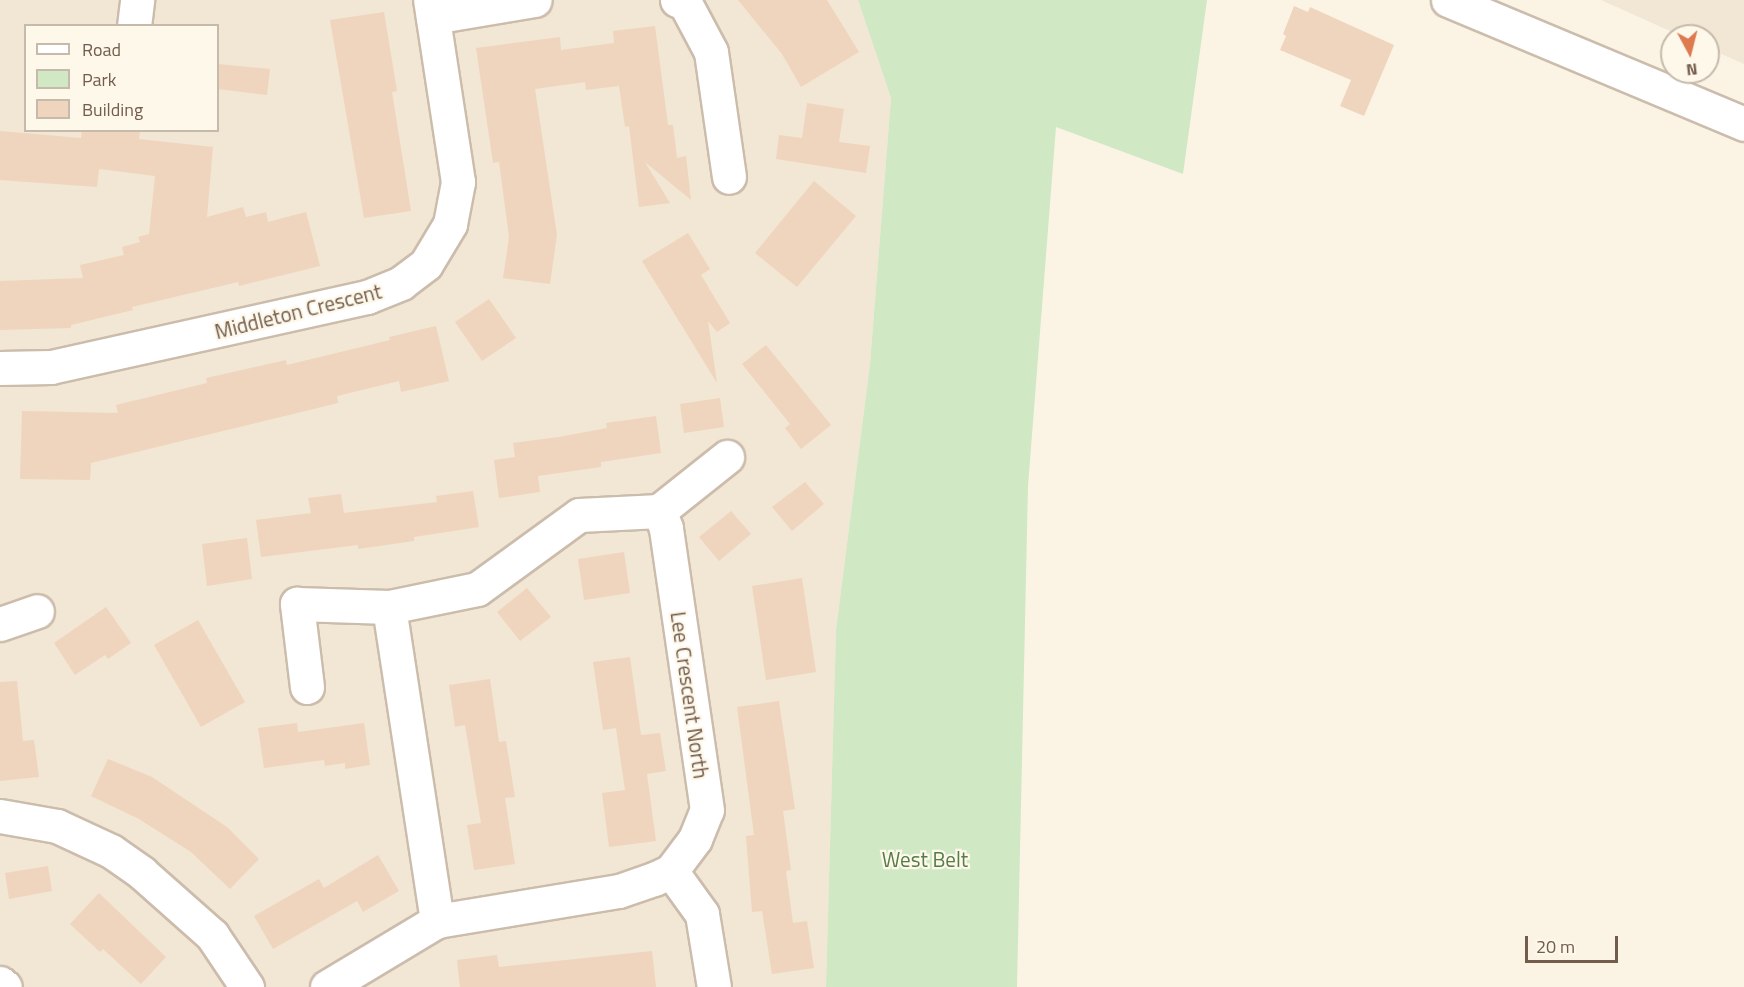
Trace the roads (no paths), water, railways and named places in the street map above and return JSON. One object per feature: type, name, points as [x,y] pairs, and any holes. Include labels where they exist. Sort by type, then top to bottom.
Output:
[{"type":"street","points":[[134,24],[137,0]]},
{"type":"street","points":[[431,8],[535,0]]},
{"type":"street","points":[[677,0],[685,3],[711,52],[729,177]]},
{"type":"street","points":[[1448,0],[1744,124]]},
{"type":"street","name":"Middleton Crescent","points":[[0,368],[51,368],[367,297],[401,284],[426,264],[450,224],[458,182],[431,8]]},
{"type":"street","points":[[307,687],[297,604],[389,607],[477,589],[579,514],[658,511],[728,457]]},
{"type":"street","name":"Lee Crescent North","points":[[658,511],[666,528],[707,810],[695,839],[671,871]]},
{"type":"street","points":[[389,607],[437,921]]},
{"type":"street","points":[[0,624],[37,611]]},
{"type":"street","points":[[0,816],[57,826],[111,851],[141,873],[212,934],[247,987]]},
{"type":"street","points":[[327,987],[437,921],[619,891],[671,871],[702,914],[714,987]]},
{"type":"street","points":[[0,982],[4,987]]},
{"type":"park label","name":"West Belt","points":[[925,859]]}]
